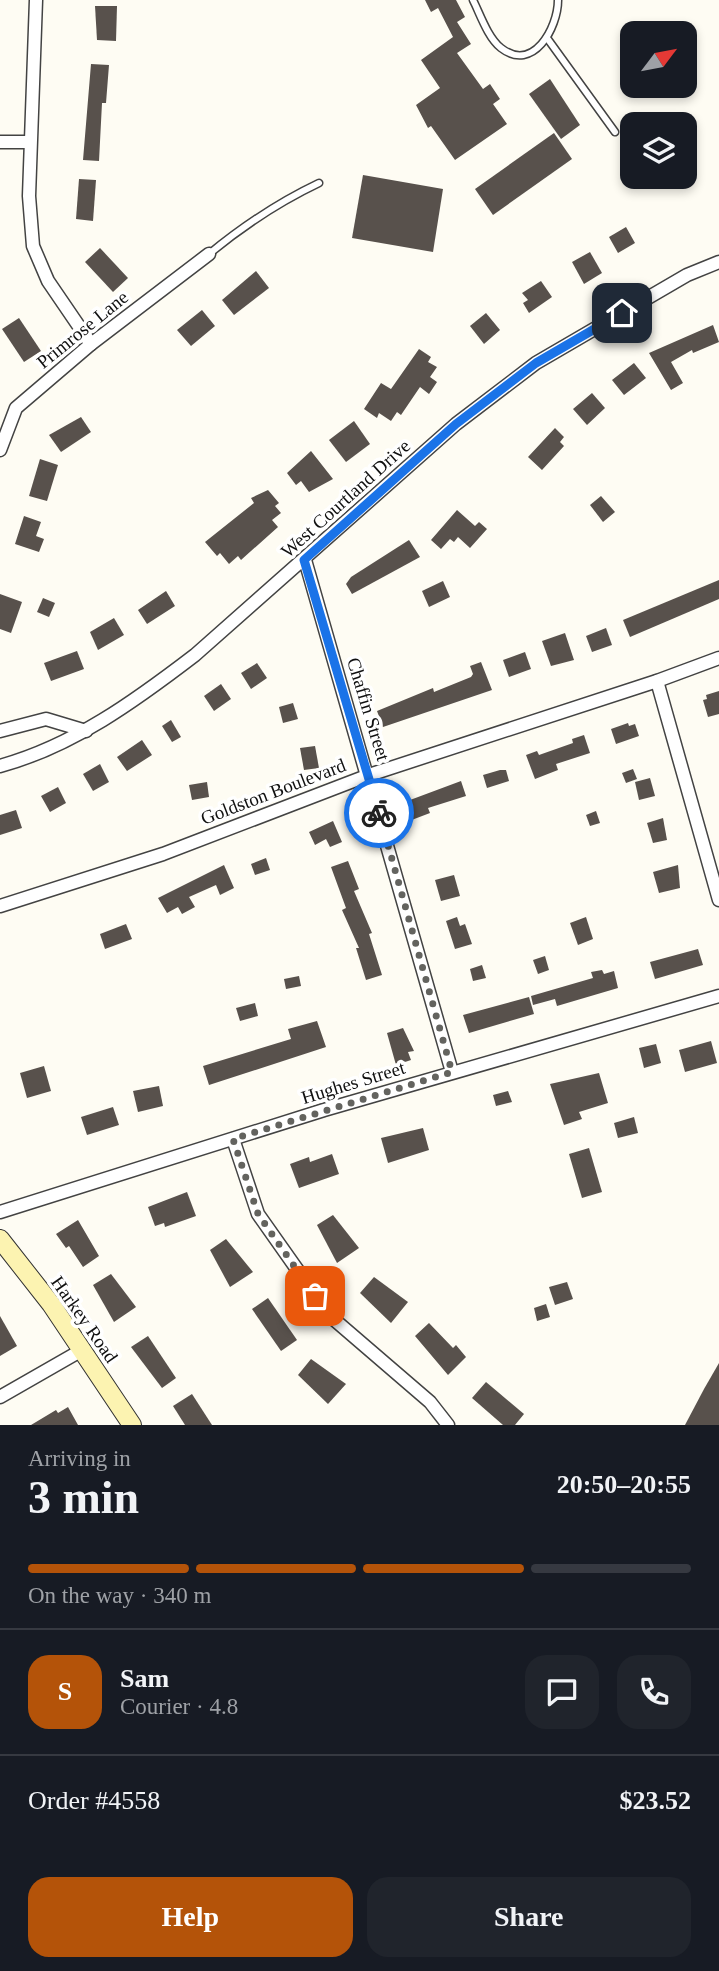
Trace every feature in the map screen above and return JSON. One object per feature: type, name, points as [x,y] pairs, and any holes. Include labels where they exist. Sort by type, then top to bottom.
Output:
[{"type":"street","points":[[36,0],[29,196],[33,246],[48,282],[91,344]]},
{"type":"street","points":[[0,142],[30,142]]},
{"type":"street","name":"Primrose Lane","points":[[0,450],[16,408],[91,344],[209,254]]},
{"type":"street","name":"West Courtland Drive","points":[[0,766],[86,731],[152,688],[195,655],[456,424],[536,363],[687,275],[719,262]]},
{"type":"street","name":"Chaffin Street","points":[[304,560],[369,775],[452,1072]]},
{"type":"street","name":"Goldston Boulevard","points":[[0,906],[163,854],[369,775],[657,681],[719,658]]},
{"type":"street","points":[[657,681],[719,900]]},
{"type":"street","points":[[0,731],[46,719],[86,731]]},
{"type":"street","name":"Hughes Street","points":[[0,1212],[452,1072],[719,996]]},
{"type":"street","points":[[233,1139],[258,1214],[330,1316],[430,1402],[448,1425]]},
{"type":"street","name":"Harkey Road","points":[[0,1239],[82,1350],[132,1425]]},
{"type":"street","points":[[0,1397],[82,1350]]},
{"type":"lane","points":[[473,0],[498,46],[509,53],[522,55],[534,51],[547,38],[556,18],[558,0]]},
{"type":"lane","points":[[547,38],[615,132]]},
{"type":"lane","points":[[209,254],[262,214],[319,183]]},
{"type":"building","points":[[425,0],[456,0],[465,17],[457,22],[471,44],[457,53],[483,89],[490,84],[500,99],[493,104],[507,124],[455,160],[431,126],[428,128],[416,105],[440,88],[421,60],[453,37],[438,8],[431,12]]},
{"type":"building","points":[[95,6],[117,6],[116,41],[97,40]]},
{"type":"building","points":[[91,64],[109,65],[106,103],[102,103],[99,161],[83,160]]},
{"type":"building","points":[[550,79],[580,125],[561,139],[529,94]]},
{"type":"building","points":[[554,133],[572,159],[493,215],[475,189]]},
{"type":"building","points":[[363,175],[443,189],[433,252],[352,238]]},
{"type":"building","points":[[79,179],[96,180],[93,221],[76,219]]},
{"type":"building","points":[[626,227],[635,243],[618,253],[609,237]]},
{"type":"building","points":[[100,248],[128,278],[113,292],[85,262]]},
{"type":"building","points":[[590,252],[602,273],[584,284],[572,262]]},
{"type":"building","points":[[256,271],[269,288],[234,315],[222,300]]},
{"type":"building","points":[[541,281],[552,297],[529,313],[523,303],[528,300],[522,293]]},
{"type":"building","points":[[202,310],[215,326],[191,346],[177,330]]},
{"type":"building","points":[[486,313],[500,330],[484,344],[470,326]]},
{"type":"building","points":[[19,318],[41,351],[24,362],[2,329]]},
{"type":"building","points":[[713,325],[719,342],[693,353],[692,350],[671,362],[683,383],[671,390],[649,353]]},
{"type":"building","points":[[419,349],[431,357],[428,362],[437,367],[430,377],[437,382],[429,394],[420,387],[401,415],[397,412],[391,421],[379,413],[377,418],[364,409],[381,383],[391,389]]},
{"type":"building","points":[[634,363],[646,378],[624,395],[612,380]]},
{"type":"building","points":[[592,393],[605,408],[587,425],[573,409]]},
{"type":"building","points":[[81,417],[91,432],[61,452],[49,435]]},
{"type":"building","points":[[354,421],[370,444],[346,462],[329,440]]},
{"type":"building","points":[[555,428],[564,437],[560,442],[564,446],[542,470],[528,457]]},
{"type":"building","points":[[311,451],[333,479],[309,492],[301,481],[296,485],[287,473]]},
{"type":"building","points":[[40,459],[58,465],[47,501],[29,496]]},
{"type":"building","points":[[268,490],[279,503],[275,506],[281,513],[272,520],[278,527],[241,560],[238,556],[229,564],[220,553],[217,556],[205,542],[254,503],[251,498]]},
{"type":"building","points":[[601,496],[615,512],[603,522],[590,505]]},
{"type":"building","points":[[457,510],[475,526],[479,522],[487,529],[470,548],[458,537],[454,542],[450,539],[441,549],[431,540]]},
{"type":"building","points":[[24,516],[41,522],[36,536],[44,539],[39,552],[15,544]]},
{"type":"building","points":[[409,540],[420,557],[352,594],[346,584],[351,577]]},
{"type":"building","points":[[719,580],[719,599],[630,637],[623,620]]},
{"type":"building","points":[[443,581],[450,597],[429,607],[422,591]]},
{"type":"building","points":[[166,591],[175,606],[147,624],[138,610]]},
{"type":"building","points":[[0,594],[22,602],[11,633],[0,629]]},
{"type":"building","points":[[43,598],[55,603],[49,617],[37,612]]},
{"type":"building","points":[[114,618],[124,635],[98,650],[90,632]]},
{"type":"building","points":[[606,628],[612,645],[592,652],[586,636]]},
{"type":"building","points":[[565,633],[574,660],[551,666],[542,641]]},
{"type":"building","points":[[77,651],[84,669],[51,681],[44,663]]},
{"type":"building","points":[[525,652],[531,669],[509,677],[503,660]]},
{"type":"building","points":[[481,662],[492,690],[383,727],[377,711],[433,688],[434,692],[471,677],[473,674],[470,666]]},
{"type":"building","points":[[257,663],[267,678],[251,689],[241,673]]},
{"type":"building","points":[[221,684],[231,699],[214,711],[204,696]]},
{"type":"building","points":[[719,691],[719,714],[708,717],[703,700],[707,699],[706,695]]},
{"type":"building","points":[[293,703],[298,719],[283,723],[279,707]]},
{"type":"building","points":[[171,720],[181,737],[172,742],[162,726]]},
{"type":"building","points":[[628,723],[629,726],[635,724],[639,736],[616,744],[611,729]]},
{"type":"building","points":[[584,735],[590,753],[556,764],[558,770],[535,779],[526,755],[537,751],[539,755],[573,743],[572,739]]},
{"type":"building","points":[[142,740],[152,755],[127,771],[117,757]]},
{"type":"building","points":[[315,746],[319,768],[304,770],[300,748]]},
{"type":"building","points":[[100,764],[109,782],[93,791],[83,774]]},
{"type":"building","points":[[633,769],[637,779],[626,783],[622,773]]},
{"type":"building","points":[[506,770],[509,781],[487,788],[483,775]]},
{"type":"building","points":[[650,778],[655,796],[639,800],[635,782]]},
{"type":"building","points":[[461,781],[466,796],[428,808],[430,813],[409,821],[402,803]]},
{"type":"building","points":[[207,782],[209,797],[192,800],[189,785]]},
{"type":"building","points":[[58,787],[66,803],[50,812],[41,796]]},
{"type":"building","points":[[16,810],[22,828],[0,835],[0,815]]},
{"type":"building","points":[[596,811],[600,823],[590,826],[586,815]]},
{"type":"building","points":[[663,818],[667,840],[653,843],[647,823]]},
{"type":"building","points":[[333,821],[342,842],[330,847],[326,839],[315,845],[309,832]]},
{"type":"building","points":[[266,858],[270,870],[255,875],[251,864]]},
{"type":"building","points":[[348,861],[359,889],[354,891],[372,933],[369,934],[382,975],[366,980],[356,948],[359,948],[342,910],[346,908],[331,867]]},
{"type":"building","points":[[224,865],[234,888],[220,895],[216,885],[189,897],[195,907],[182,914],[178,907],[167,913],[158,898]]},
{"type":"building","points":[[678,865],[680,888],[659,893],[653,872]]},
{"type":"building","points":[[454,875],[460,896],[441,901],[435,880]]},
{"type":"building","points":[[457,917],[460,926],[465,924],[472,944],[455,949],[446,921]]},
{"type":"building","points":[[586,917],[593,939],[578,945],[570,923]]},
{"type":"building","points":[[126,924],[132,939],[105,949],[100,934]]},
{"type":"building","points":[[698,949],[703,965],[655,979],[650,962]]},
{"type":"building","points":[[545,956],[549,970],[538,974],[533,960]]},
{"type":"building","points":[[482,965],[486,978],[473,981],[470,969]]},
{"type":"building","points":[[602,970],[604,974],[614,971],[618,988],[557,1006],[555,999],[533,1005],[531,996],[593,978],[591,972]]},
{"type":"building","points":[[299,976],[301,986],[286,989],[284,979]]},
{"type":"building","points":[[529,997],[534,1014],[469,1033],[463,1015]]},
{"type":"building","points":[[255,1003],[258,1016],[240,1021],[236,1008]]},
{"type":"building","points":[[317,1021],[326,1047],[209,1085],[203,1066],[291,1039],[288,1029]]},
{"type":"building","points":[[403,1028],[414,1051],[408,1052],[411,1060],[396,1065],[387,1033]]},
{"type":"building","points":[[711,1041],[717,1063],[685,1072],[679,1050]]},
{"type":"building","points":[[656,1044],[661,1063],[644,1068],[639,1048]]},
{"type":"building","points":[[44,1066],[51,1091],[27,1098],[20,1073]]},
{"type":"building","points":[[599,1073],[608,1103],[579,1112],[582,1119],[564,1125],[550,1084]]},
{"type":"building","points":[[159,1086],[163,1106],[138,1112],[133,1091]]},
{"type":"building","points":[[508,1091],[512,1102],[496,1106],[493,1095]]},
{"type":"building","points":[[113,1107],[119,1125],[87,1135],[81,1117]]},
{"type":"building","points":[[634,1117],[638,1133],[618,1138],[614,1123]]},
{"type":"building","points":[[423,1128],[429,1150],[388,1163],[381,1138]]},
{"type":"building","points":[[589,1148],[602,1192],[582,1198],[569,1154]]},
{"type":"building","points":[[332,1154],[339,1174],[299,1188],[290,1164],[309,1157],[310,1162]]},
{"type":"building","points":[[187,1192],[196,1216],[165,1227],[164,1223],[155,1226],[148,1207]]},
{"type":"building","points":[[333,1215],[359,1248],[337,1263],[317,1225]]},
{"type":"building","points":[[78,1220],[99,1256],[83,1267],[69,1246],[66,1248],[56,1234]]},
{"type":"building","points":[[226,1239],[253,1272],[230,1287],[210,1250]]},
{"type":"building","points":[[111,1274],[136,1307],[114,1322],[93,1285]]},
{"type":"building","points":[[374,1277],[408,1302],[391,1323],[360,1293]]},
{"type":"building","points":[[567,1282],[573,1299],[555,1305],[549,1287]]},
{"type":"building","points":[[268,1298],[297,1340],[281,1351],[252,1309]]},
{"type":"building","points":[[546,1304],[550,1317],[537,1321],[534,1308]]},
{"type":"building","points":[[0,1316],[17,1346],[0,1356]]},
{"type":"building","points":[[429,1323],[453,1348],[456,1345],[466,1357],[448,1375],[415,1336]]},
{"type":"building","points":[[148,1336],[176,1378],[162,1388],[131,1347]]},
{"type":"building","points":[[311,1359],[346,1384],[328,1404],[298,1375]]},
{"type":"building","points":[[719,1363],[719,1425],[685,1425],[704,1389]]},
{"type":"building","points":[[486,1382],[524,1414],[515,1425],[503,1425],[472,1398]]},
{"type":"building","points":[[192,1394],[212,1425],[185,1425],[173,1406]]},
{"type":"building","points":[[68,1407],[78,1425],[31,1425],[56,1410],[58,1413]]},
{"type":"way so far","points":[[315,1296],[258,1214],[233,1139],[452,1072],[379,813]]},
{"type":"route","points":[[379,813],[304,560],[456,424],[536,363],[622,313]]}]
